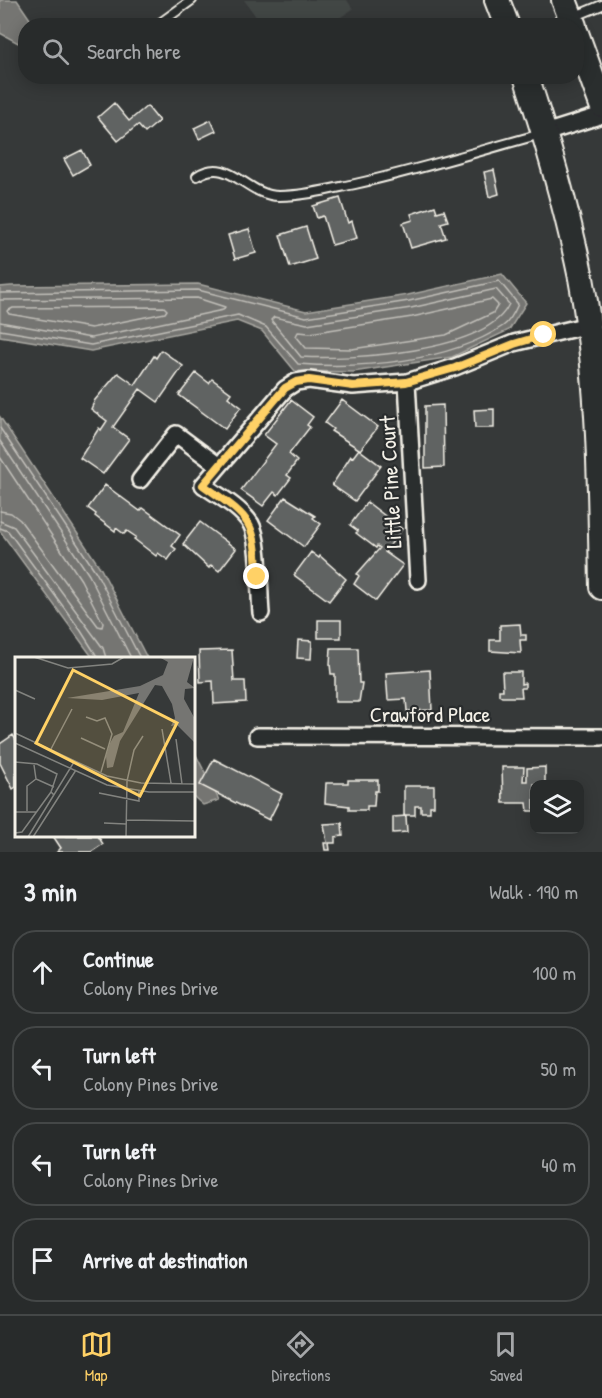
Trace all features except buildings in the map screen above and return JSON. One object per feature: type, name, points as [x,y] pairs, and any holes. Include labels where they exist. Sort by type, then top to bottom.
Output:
[{"type":"main road","points":[[497,0],[504,18]]},
{"type":"main road","points":[[584,55],[602,105]]},
{"type":"main road","points":[[529,84],[545,133],[569,227],[588,325],[601,474],[602,587]]},
{"type":"street","points":[[545,133],[602,115]]},
{"type":"street","points":[[261,613],[257,541],[252,527],[239,511],[203,485],[285,388],[296,382],[309,380],[353,386],[406,382],[455,368],[514,344],[588,325]]},
{"type":"street","name":"Little Pine Court","points":[[406,382],[418,580]]},
{"type":"street","points":[[140,480],[176,434],[219,466]]},
{"type":"street","name":"Crawford Place","points":[[257,736],[602,737]]},
{"type":"lane","points":[[167,18],[192,0]]},
{"type":"lane","points":[[573,18],[602,5]]},
{"type":"lane","points":[[197,176],[204,171],[222,169],[230,172],[252,189],[266,195],[322,191],[384,177],[545,133]]},
{"type":"shaded area","points":[[244,0],[347,0],[353,9],[340,18],[257,18]]},
{"type":"water","points":[[0,0],[17,0],[29,18],[18,18],[18,43],[0,33]]},
{"type":"water","points":[[502,274],[526,303],[509,330],[452,357],[353,372],[295,371],[262,331],[237,321],[91,351],[0,336],[0,287],[198,284],[306,311],[408,295]]},
{"type":"water","points":[[0,417],[101,569],[146,657],[92,657],[0,531]]},
{"type":"water","points":[[195,753],[219,800],[203,805],[195,798]]},
{"type":"route","points":[[257,577],[257,541],[251,524],[239,511],[203,485],[285,388],[296,382],[309,380],[353,386],[406,382],[455,368],[484,355],[544,335]]}]
